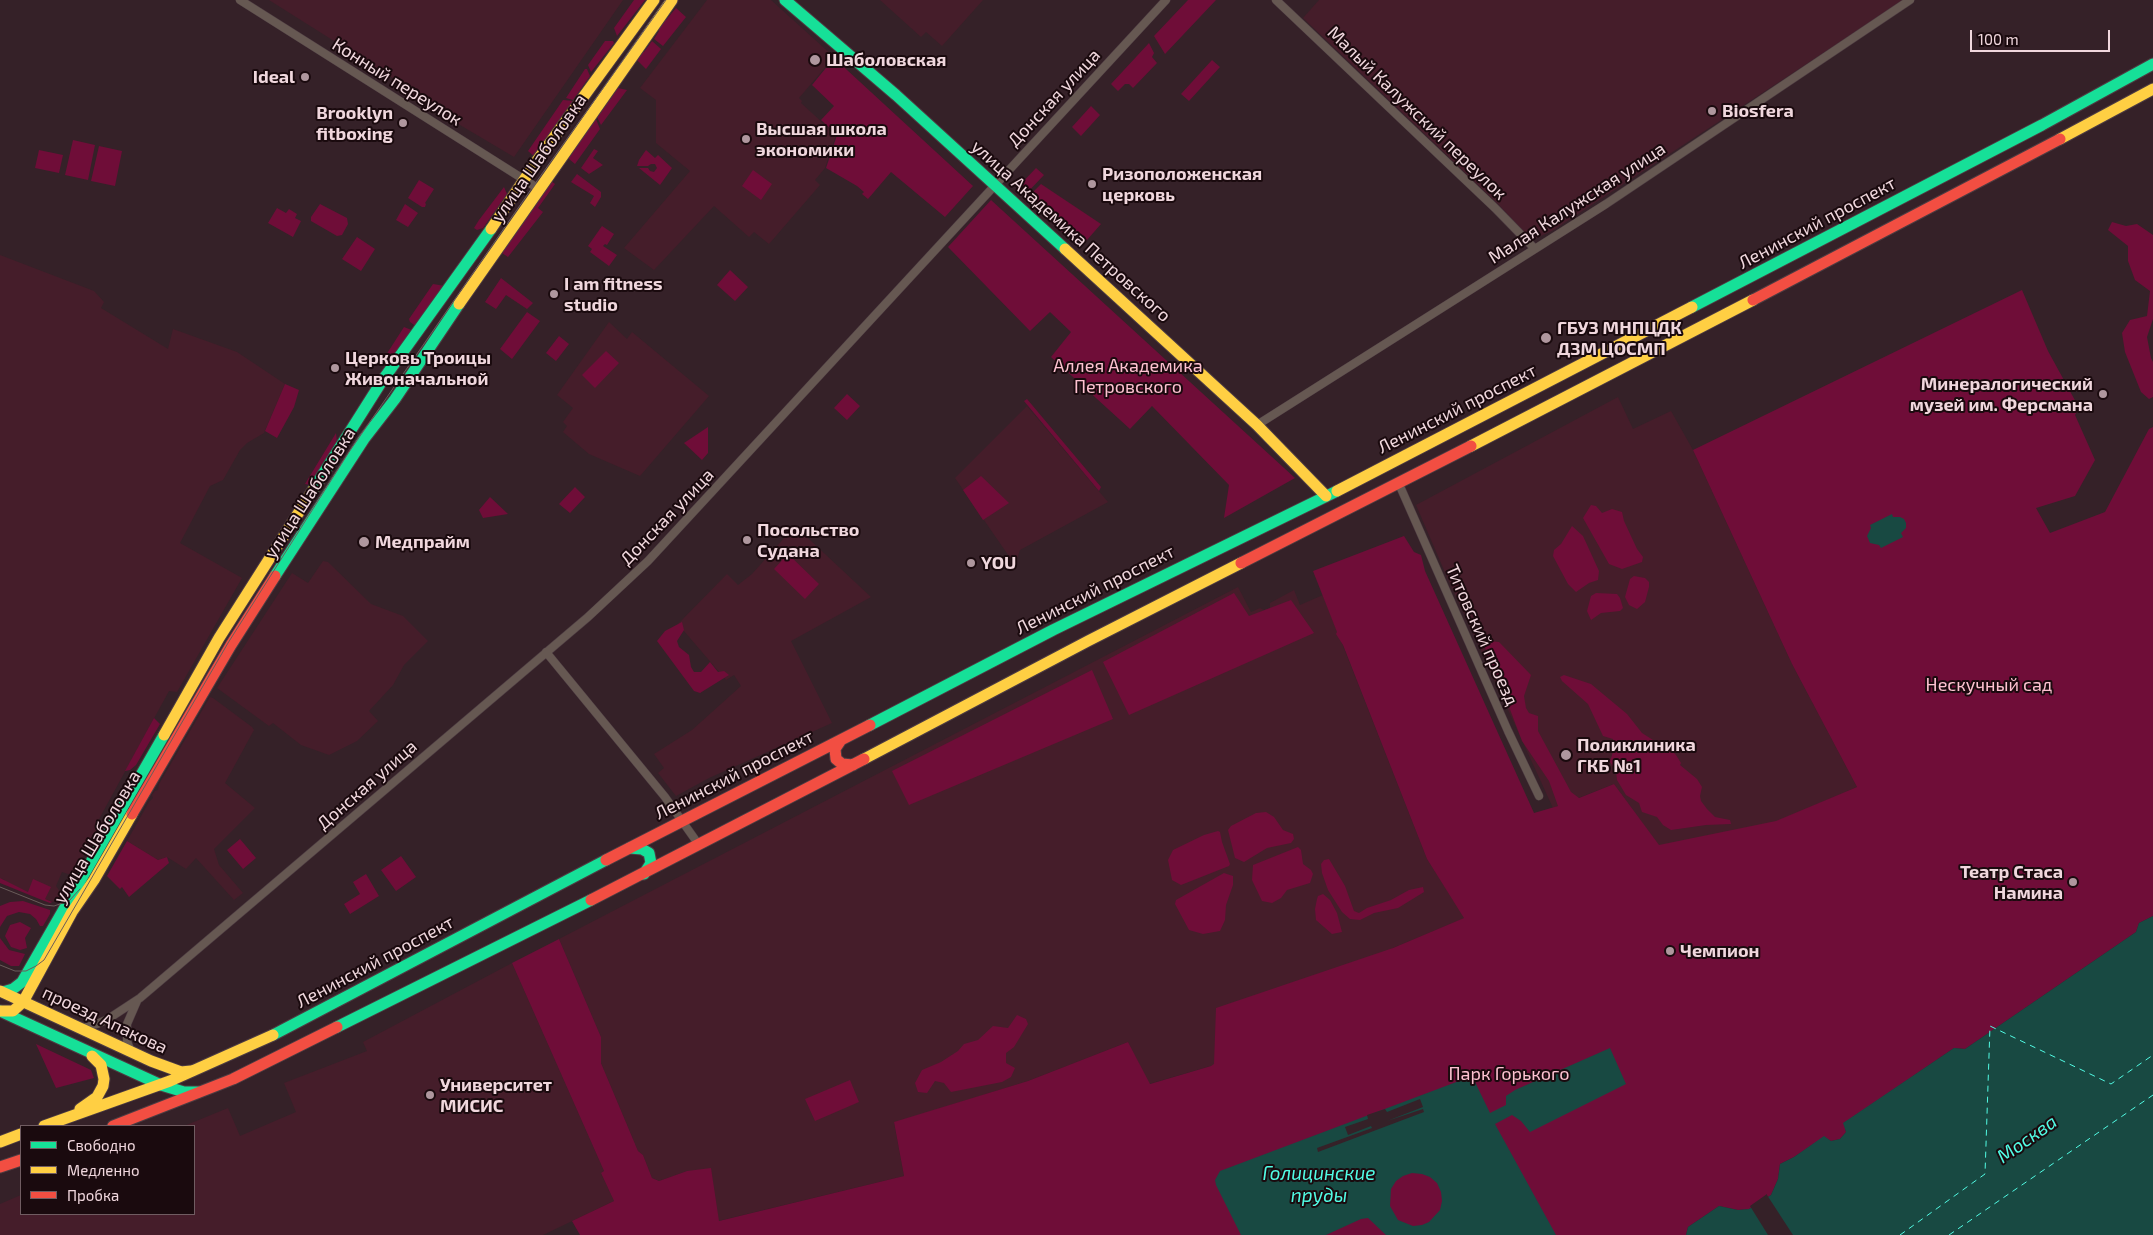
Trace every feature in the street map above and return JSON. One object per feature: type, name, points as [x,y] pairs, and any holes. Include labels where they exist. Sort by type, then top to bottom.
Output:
[{"type":"main road","name":"улица Шаболовка","points":[[2,991],[13,989],[22,982],[219,638],[378,388],[456,280],[536,162],[654,0]]},
{"type":"main road","name":"улица Шаболовка","points":[[23,1002],[72,912],[94,880],[231,645],[364,439],[435,342],[448,317],[672,0]]},
{"type":"main road","name":"улица Академика Петровского","points":[[785,0],[896,96],[1257,425],[1326,496]]},
{"type":"main road","name":"Ленинский проспект","points":[[47,1125],[161,1085],[276,1034],[683,820],[1116,598],[1326,496],[1668,320],[2042,125],[2153,64]]},
{"type":"main road","points":[[116,1125],[208,1090],[301,1047],[644,874],[1079,645],[1399,484],[2101,118],[2153,89]]},
{"type":"main road","points":[[841,740],[835,750],[836,759],[842,764],[853,765]]},
{"type":"main road","points":[[630,848],[642,849],[649,853],[651,863],[644,874]]},
{"type":"main road","name":"проезд Апакова","points":[[2,991],[78,1028],[170,1069],[181,1072],[198,1070]]},
{"type":"main road","points":[[0,1011],[12,1011],[23,1002]]},
{"type":"main road","points":[[0,1011],[161,1085],[184,1092],[208,1090]]},
{"type":"main road","points":[[68,1118],[97,1097],[103,1086],[104,1079],[101,1065],[96,1058],[84,1050]]},
{"type":"main road","points":[[0,1142],[20,1134]]},
{"type":"main road","points":[[0,1167],[20,1160]]},
{"type":"street","name":"Конный переулок","points":[[240,0],[539,189]]},
{"type":"street","name":"Донская улица","points":[[78,1028],[97,1024],[138,1000],[588,618],[648,561],[1166,0]]},
{"type":"street","name":"Малый Калужский переулок","points":[[1276,0],[1495,208],[1535,249]]},
{"type":"street","name":"Малая Калужская улица","points":[[1257,425],[1606,204],[1910,0]]},
{"type":"street","points":[[511,170],[524,171],[536,162]]},
{"type":"street","name":"Титовский проезд","points":[[1399,484],[1508,731],[1539,796]]},
{"type":"street","points":[[546,652],[666,797],[699,845]]},
{"type":"street","name":"Донская улица","points":[[132,1053],[127,1040],[128,1024],[138,1000]]},
{"type":"shaded area","points":[[269,0],[623,0],[514,157],[396,87],[399,82]]},
{"type":"shaded area","name":"Высшая школа экономики","points":[[707,0],[771,0],[834,57],[799,98],[802,101],[801,103],[836,135],[825,168],[815,180],[820,185],[769,244],[754,232],[749,237],[714,206],[654,270],[624,248],[690,171],[656,143],[656,100],[640,88]]},
{"type":"shaded area","points":[[880,0],[983,0],[942,46],[926,32],[921,37]]},
{"type":"shaded area","points":[[1319,0],[1904,0],[1552,231],[1532,240],[1499,205],[1303,18]]},
{"type":"shaded area","points":[[0,255],[94,291],[104,302],[101,308],[168,349],[173,329],[237,352],[285,384],[264,433],[247,443],[240,450],[223,480],[210,486],[180,543],[242,578],[177,692],[169,691],[97,823],[99,828],[74,873],[62,872],[56,886],[61,893],[57,900],[52,902],[4,882],[5,880],[0,878]]},
{"type":"shaded area","points":[[609,322],[627,339],[632,332],[709,396],[640,476],[589,454],[563,432],[567,426],[563,422],[573,408],[557,395]]},
{"type":"shaded area","points":[[1618,397],[1633,429],[1671,411],[1693,450],[1792,664],[1857,787],[1776,822],[1659,846],[1614,784],[1553,808],[1416,505]]},
{"type":"shaded area","points":[[1027,406],[1108,502],[1020,550],[1015,565],[955,478]]},
{"type":"shaded area","points":[[795,526],[871,597],[791,641],[832,723],[709,778],[676,796],[658,773],[664,768],[654,754],[692,730],[741,686],[734,675],[726,680],[678,624],[727,574],[738,585],[752,574]]},
{"type":"shaded area","points":[[323,561],[328,562],[371,604],[403,616],[428,641],[404,665],[393,685],[369,711],[378,721],[357,741],[329,755],[301,745],[273,723],[269,726],[217,688],[292,573],[308,583]]},
{"type":"shaded area","points":[[1238,587],[1251,612],[1260,608],[1264,610],[1270,608],[1270,603],[1294,590],[1300,605],[1323,595],[1427,859],[1465,918],[1393,948],[1214,1065],[1149,1084],[1128,1042],[1028,1081],[894,1123],[904,1176],[718,1221],[687,1171],[659,1181],[652,1178],[643,1155],[638,1151],[601,1063],[601,1037],[559,939]]},
{"type":"shaded area","points":[[210,697],[254,730],[225,783],[255,808],[214,849],[219,865],[243,893],[234,900],[196,858],[186,869],[167,857],[158,860],[127,841]]},
{"type":"shaded area","name":"Университет МИСИС","points":[[512,963],[604,1171],[601,1173],[614,1201],[543,1235],[0,1235],[0,1204],[20,1195],[20,1215],[195,1215],[195,1125],[186,1125],[228,1108],[240,1136],[296,1112],[284,1083],[367,1051],[363,1042]]},
{"type":"green space","points":[[634,0],[645,0],[617,36],[614,28]]},
{"type":"green space","points":[[1188,0],[1216,0],[1165,54],[1154,36]]},
{"type":"green space","points":[[676,8],[686,17],[663,46],[654,39],[659,31],[657,26],[660,20],[666,20]]},
{"type":"green space","points":[[605,41],[613,41],[614,43],[591,72],[588,65]]},
{"type":"green space","points":[[652,41],[661,49],[646,69],[636,59],[638,51],[644,52]]},
{"type":"green space","points":[[1149,43],[1154,53],[1152,57],[1157,63],[1133,88],[1129,84],[1125,84],[1118,91],[1111,84]]},
{"type":"green space","points":[[834,58],[973,186],[945,217],[891,172],[868,199],[857,186],[826,168],[837,135],[821,120],[834,106],[812,85]]},
{"type":"green space","points":[[1212,60],[1220,67],[1189,101],[1181,94]]},
{"type":"green space","points":[[585,69],[587,69],[590,76],[573,100],[566,98]]},
{"type":"green space","points":[[618,88],[627,90],[601,125],[597,117]]},
{"type":"green space","points":[[563,100],[574,101],[535,157],[528,151]]},
{"type":"green space","points":[[1091,106],[1100,115],[1081,136],[1072,127]]},
{"type":"green space","points":[[596,119],[600,129],[575,164],[567,155]]},
{"type":"green space","points":[[73,140],[95,145],[88,180],[65,175]]},
{"type":"green space","points":[[99,146],[122,151],[115,186],[91,181]]},
{"type":"green space","points":[[594,149],[598,151],[593,158],[603,165],[589,174],[581,168]]},
{"type":"green space","points":[[39,150],[63,155],[59,173],[35,168]]},
{"type":"green space","points":[[646,150],[655,158],[658,155],[672,168],[660,185],[639,168],[648,168],[654,172],[657,168],[655,164],[637,166]]},
{"type":"green space","points":[[1036,168],[1044,175],[1024,196],[1016,189]]},
{"type":"green space","points":[[753,170],[772,184],[761,200],[742,186]]},
{"type":"green space","points":[[577,174],[601,192],[601,197],[595,207],[590,203],[594,196],[571,182]]},
{"type":"green space","points":[[419,180],[434,189],[425,203],[425,207],[408,198]]},
{"type":"green space","points":[[550,180],[555,184],[538,208],[543,212],[508,257],[499,251],[514,234]]},
{"type":"green space","points":[[1041,184],[1101,224],[1080,248],[1026,199]]},
{"type":"green space","points":[[504,187],[507,194],[483,228],[477,230],[474,228],[479,220]]},
{"type":"green space","name":"Аллея Академика Петровского","points":[[991,200],[1295,478],[1224,518],[1229,485],[1152,406],[1130,429],[1051,357],[1071,332],[1050,312],[1030,331],[948,247]]},
{"type":"green space","points":[[320,204],[347,218],[348,224],[342,235],[337,236],[311,221],[311,217]]},
{"type":"green space","points":[[405,204],[418,213],[408,227],[396,220]]},
{"type":"green space","points":[[277,208],[286,213],[289,209],[297,214],[295,218],[301,221],[293,237],[268,223]]},
{"type":"green space","points":[[2112,222],[2126,226],[2137,224],[2153,235],[2153,319],[2147,337],[2153,362],[2153,397],[2149,399],[2141,392],[2125,352],[2122,333],[2130,320],[2147,316],[2150,291],[2135,280],[2128,261],[2128,246],[2108,230]]},
{"type":"green space","points":[[602,226],[614,234],[607,245],[603,246],[617,255],[609,266],[590,252],[592,249],[588,246]]},
{"type":"green space","points":[[357,237],[375,249],[361,271],[342,259]]},
{"type":"green space","points":[[730,270],[748,287],[735,301],[717,285]]},
{"type":"green space","points":[[501,278],[533,303],[527,309],[506,295],[496,309],[485,302]]},
{"type":"green space","points":[[433,284],[445,286],[417,327],[409,319]]},
{"type":"green space","points":[[2022,290],[2048,351],[2077,404],[2078,410],[2075,415],[2095,460],[2075,496],[2036,508],[2050,533],[2105,512],[2149,429],[2153,427],[2153,916],[2139,923],[2136,932],[1965,1049],[1954,1048],[1844,1123],[1846,1132],[1840,1139],[1831,1141],[1824,1137],[1780,1164],[1778,1179],[1771,1195],[1749,1209],[1738,1210],[1719,1206],[1688,1227],[1686,1235],[580,1235],[572,1221],[614,1201],[601,1173],[604,1171],[512,963],[559,939],[601,1037],[601,1063],[638,1151],[643,1155],[652,1178],[659,1181],[687,1171],[711,1168],[719,1221],[904,1176],[894,1122],[1028,1081],[1128,1042],[1150,1084],[1211,1066],[1214,1064],[1216,1008],[1393,948],[1464,918],[1427,859],[1343,645],[1336,634],[1337,632],[1313,571],[1404,536],[1414,552],[1421,555],[1425,571],[1534,813],[1558,806],[1549,781],[1522,741],[1500,683],[1490,666],[1485,647],[1488,641],[1499,642],[1531,675],[1524,696],[1526,708],[1529,713],[1538,716],[1538,731],[1571,792],[1579,798],[1614,784],[1659,845],[1776,821],[1857,787],[1792,664],[1693,450]]},
{"type":"green space","points":[[527,312],[540,321],[512,359],[500,349]]},
{"type":"green space","points":[[404,327],[414,331],[396,356],[386,355]]},
{"type":"green space","points":[[559,336],[569,344],[556,361],[546,353]]},
{"type":"green space","points":[[606,351],[619,363],[595,388],[582,375]]},
{"type":"green space","points":[[285,384],[299,390],[294,407],[277,438],[265,431]]},
{"type":"green space","points":[[847,394],[860,406],[847,420],[834,408]]},
{"type":"green space","points":[[1027,399],[1101,487],[1099,491],[1024,401]]},
{"type":"green space","points":[[708,427],[708,453],[702,460],[684,443]]},
{"type":"green space","points":[[336,433],[337,442],[310,485],[305,484]]},
{"type":"green space","points":[[981,476],[1009,503],[983,520],[963,490]]},
{"type":"green space","points":[[575,487],[585,497],[570,513],[559,504]]},
{"type":"green space","points":[[490,497],[508,514],[483,518],[479,510]]},
{"type":"green space","points":[[1591,505],[1596,506],[1602,513],[1612,509],[1622,512],[1624,521],[1637,549],[1643,557],[1642,562],[1622,569],[1609,564],[1583,518]]},
{"type":"green space","points":[[1572,526],[1583,536],[1599,571],[1598,580],[1589,583],[1576,592],[1568,584],[1553,556],[1554,550],[1561,544]]},
{"type":"green space","points":[[788,554],[819,584],[805,599],[774,569]]},
{"type":"green space","points":[[1634,576],[1645,578],[1649,582],[1645,602],[1637,609],[1629,605],[1625,597],[1630,579]]},
{"type":"green space","points":[[1234,593],[1249,616],[1291,600],[1314,633],[1129,715],[1103,662]]},
{"type":"green space","points":[[1596,593],[1617,594],[1623,608],[1620,611],[1601,613],[1591,620],[1587,611],[1591,596]]},
{"type":"green space","points":[[682,622],[684,630],[677,641],[679,647],[689,655],[694,672],[701,672],[710,662],[718,672],[724,671],[729,675],[700,693],[694,691],[657,641],[665,631]]},
{"type":"green space","points":[[1092,670],[1113,719],[909,805],[892,771]]},
{"type":"green space","points":[[1564,675],[1591,684],[1627,714],[1642,733],[1653,740],[1663,742],[1676,755],[1681,763],[1680,765],[1697,779],[1702,787],[1701,801],[1707,809],[1715,817],[1730,820],[1731,824],[1671,830],[1663,825],[1657,817],[1642,812],[1639,803],[1626,795],[1617,780],[1616,771],[1610,762],[1614,748],[1613,739],[1603,736],[1588,704],[1562,681],[1560,677]]},
{"type":"green space","points":[[154,718],[160,724],[136,765],[130,770],[125,771]]},
{"type":"green space","points":[[1266,812],[1274,817],[1283,830],[1293,834],[1294,839],[1291,843],[1267,848],[1244,862],[1235,858],[1228,830],[1231,826],[1256,813]]},
{"type":"green space","points":[[1220,832],[1229,866],[1181,885],[1172,880],[1168,860],[1173,850],[1204,835]]},
{"type":"green space","points":[[240,839],[256,858],[243,869],[227,850]]},
{"type":"green space","points":[[127,841],[158,860],[167,857],[169,863],[129,897],[122,887],[120,889],[107,876]]},
{"type":"green space","points":[[1298,847],[1301,850],[1303,864],[1313,874],[1310,883],[1287,890],[1281,898],[1272,903],[1262,901],[1252,880],[1253,865]]},
{"type":"green space","points":[[401,856],[416,877],[396,891],[381,870]]},
{"type":"green space","points":[[1329,859],[1345,886],[1354,911],[1359,913],[1367,908],[1391,900],[1409,890],[1423,887],[1424,892],[1398,908],[1374,913],[1360,920],[1350,919],[1342,912],[1328,890],[1322,873],[1321,864],[1324,860]]},
{"type":"green space","points":[[1224,873],[1233,876],[1233,885],[1226,905],[1225,920],[1220,931],[1203,934],[1189,930],[1175,904],[1176,900]]},
{"type":"green space","points":[[366,874],[379,896],[350,914],[344,904],[360,894],[353,882]]},
{"type":"green space","points":[[0,878],[28,892],[33,879],[51,887],[45,899],[52,902],[57,900],[50,903],[42,900],[0,883]]},
{"type":"green space","points":[[1323,894],[1330,900],[1337,913],[1342,932],[1332,934],[1316,920],[1315,909],[1317,899],[1318,896]]},
{"type":"green space","points":[[23,901],[50,910],[50,914],[43,926],[40,926],[30,914],[19,912],[7,916],[0,927],[0,906],[10,902]]},
{"type":"green space","points":[[20,922],[31,928],[25,938],[27,948],[20,950],[11,947],[5,936],[10,925]]},
{"type":"green space","points":[[0,938],[9,950],[25,954],[19,966],[11,966],[0,960]]},
{"type":"green space","points":[[1017,1015],[1026,1019],[1028,1024],[1014,1047],[1006,1053],[1006,1063],[1015,1068],[1011,1077],[1002,1082],[951,1092],[944,1083],[935,1081],[927,1093],[918,1092],[915,1083],[922,1070],[941,1062],[958,1051],[964,1044],[978,1040],[993,1026],[1008,1028]]},
{"type":"green space","points":[[36,1044],[91,1070],[94,1078],[56,1088]]},
{"type":"green space","points":[[850,1080],[859,1102],[815,1121],[805,1099]]},
{"type":"water","points":[[1892,514],[1893,517],[1904,519],[1906,523],[1906,528],[1901,533],[1903,537],[1881,548],[1879,545],[1870,543],[1867,536],[1871,528],[1870,525]]},
{"type":"water","name":"Москва","points":[[2153,916],[2153,1235],[1686,1235],[1688,1227],[1719,1206],[1738,1210],[1749,1209],[1771,1195],[1778,1179],[1780,1164],[1794,1157],[1824,1136],[1831,1141],[1840,1139],[1846,1132],[1843,1123],[1954,1048],[1965,1049],[2136,932],[2139,923]]},
{"type":"water","name":"Голицинские пруды","points":[[1610,1048],[1626,1084],[1530,1132],[1521,1121],[1512,1115],[1495,1124],[1556,1235],[1386,1235],[1368,1218],[1361,1219],[1326,1235],[1241,1235],[1216,1185],[1215,1180],[1220,1171],[1467,1078],[1475,1082],[1490,1113],[1506,1105],[1506,1096],[1515,1090]],"holes":[[[1412,1173],[1430,1177],[1437,1183],[1442,1201],[1440,1210],[1429,1222],[1413,1226],[1398,1220],[1390,1206],[1391,1189],[1396,1181],[1403,1176]]]},
{"type":"pier","points":[[1420,1099],[1423,1107],[1387,1121],[1423,1109],[1424,1112],[1318,1152],[1317,1148],[1372,1128],[1371,1126],[1348,1135],[1345,1127],[1368,1119],[1367,1115],[1385,1109],[1387,1112]]},
{"type":"pier","points":[[1767,1194],[1793,1235],[1768,1235],[1750,1206]]},
{"type":"ferry route","points":[[1900,1235],[1985,1174],[1990,1026],[2111,1084],[2153,1055]]},
{"type":"ferry route","points":[[1949,1235],[2153,1095]]},
{"type":"tram line","points":[[0,965],[15,971],[26,971],[44,960],[228,643],[349,452],[534,185],[666,0]]},
{"type":"tram line","points":[[0,887],[45,905],[54,906],[69,901],[80,889]]},
{"type":"traffic: fast","points":[[785,0],[896,95],[1065,249]]},
{"type":"traffic: fast","points":[[1692,307],[2042,125],[2153,64]]},
{"type":"traffic: fast","points":[[313,490],[382,381],[491,229]]},
{"type":"traffic: fast","points":[[275,576],[364,439],[395,399],[459,304]]},
{"type":"traffic: fast","points":[[870,725],[1053,630],[1337,491]]},
{"type":"traffic: fast","points":[[3,992],[13,989],[22,982],[164,735]]},
{"type":"traffic: fast","points":[[630,848],[642,849],[649,853],[651,863],[644,874]]},
{"type":"traffic: fast","points":[[273,1035],[606,860]]},
{"type":"traffic: fast","points":[[337,1027],[591,900]]},
{"type":"traffic: fast","points":[[0,1011],[161,1085],[184,1092],[198,1092]]},
{"type":"traffic: slow","points":[[491,229],[536,162],[654,0]]},
{"type":"traffic: slow","points":[[459,304],[672,0]]},
{"type":"traffic: slow","points":[[2060,139],[2153,89]]},
{"type":"traffic: slow","points":[[1065,249],[1257,425],[1326,496]]},
{"type":"traffic: slow","points":[[1471,446],[1753,300]]},
{"type":"traffic: slow","points":[[1337,491],[1692,307]]},
{"type":"traffic: slow","points":[[164,735],[219,638],[313,490]]},
{"type":"traffic: slow","points":[[864,759],[1241,563]]},
{"type":"traffic: slow","points":[[0,1011],[13,1011],[23,1002],[72,912],[94,880],[132,814]]},
{"type":"traffic: slow","points":[[0,991],[151,1061],[181,1072],[191,1071]]},
{"type":"traffic: slow","points":[[47,1125],[170,1081],[273,1035]]},
{"type":"traffic: slow","points":[[80,1109],[97,1097],[103,1086],[104,1079],[101,1065],[92,1056]]},
{"type":"traffic: slow","points":[[0,1142],[20,1134]]},
{"type":"traffic: jam","points":[[1753,300],[2060,139]]},
{"type":"traffic: jam","points":[[1241,563],[1471,446]]},
{"type":"traffic: jam","points":[[132,814],[231,645],[275,576]]},
{"type":"traffic: jam","points":[[606,860],[870,725]]},
{"type":"traffic: jam","points":[[841,740],[835,749],[836,759],[842,764],[853,765]]},
{"type":"traffic: jam","points":[[591,900],[864,759]]},
{"type":"traffic: jam","points":[[116,1125],[233,1079],[337,1027]]},
{"type":"traffic: jam","points":[[0,1167],[20,1160]]},
{"type":"place","name":"Шаболовская","points":[[815,60]]},
{"type":"place","name":"Ideal","points":[[305,77]]},
{"type":"place","name":"Biosfera","points":[[1712,111]]},
{"type":"place","name":"Brooklyn fitboxing","points":[[403,123]]},
{"type":"place","name":"Высшая школа экономики","points":[[746,139]]},
{"type":"place","name":"Ризоположенская церковь","points":[[1092,184]]},
{"type":"place","name":"I am fitness studio","points":[[554,294]]},
{"type":"place","name":"ГБУЗ МНПЦДК ДЗМ ЦОСМП","points":[[1546,338]]},
{"type":"place","name":"Церковь Троицы Живоначальной","points":[[335,368]]},
{"type":"place","name":"Минералогический музей им. Ферсмана","points":[[2103,394]]},
{"type":"place","name":"Посольство Судана","points":[[747,540]]},
{"type":"place","name":"Медпрайм","points":[[364,542]]},
{"type":"place","name":"YOU","points":[[971,563]]},
{"type":"place","name":"Поликлиника ГКБ №1","points":[[1566,755]]},
{"type":"place","name":"Театр Стаса Намина","points":[[2073,882]]},
{"type":"place","name":"Чемпион","points":[[1670,951]]},
{"type":"place","name":"Университет МИСИС","points":[[430,1095]]},
{"type":"park label","name":"Нескучный сад","points":[[1989,685]]},
{"type":"park label","name":"Парк Горького","points":[[1509,1074]]}]
